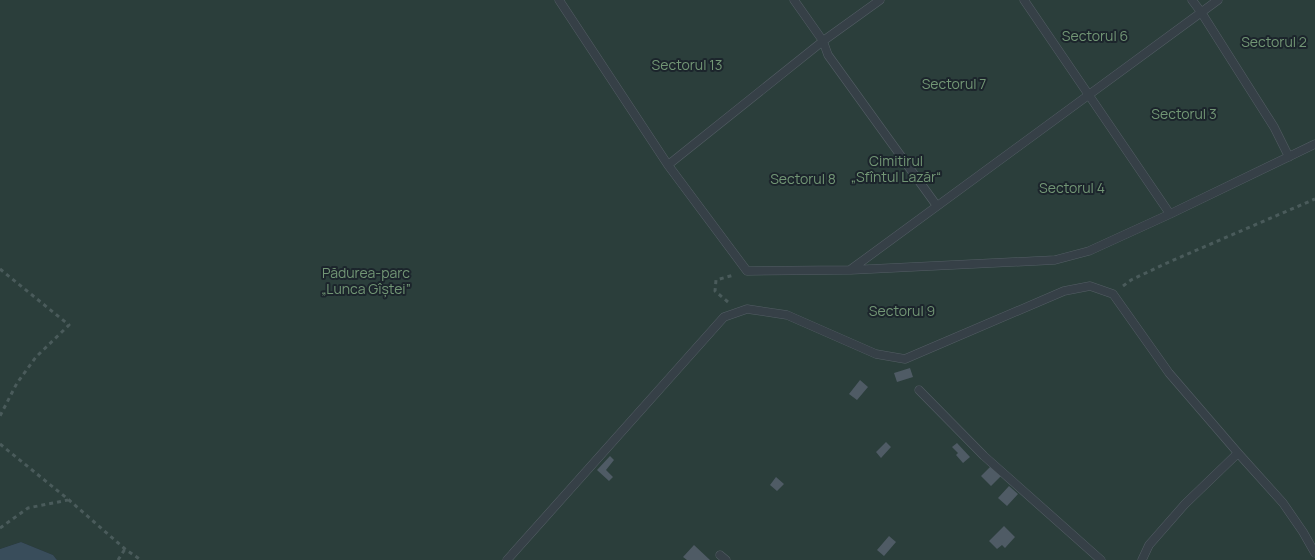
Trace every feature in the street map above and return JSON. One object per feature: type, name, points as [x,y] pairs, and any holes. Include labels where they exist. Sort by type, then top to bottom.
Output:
[{"type":"lane","points":[[559,0],[668,165],[747,271],[850,270],[1055,260],[1089,251],[1315,144]]},
{"type":"lane","points":[[794,0],[823,41],[828,55],[937,206]]},
{"type":"lane","points":[[668,165],[823,41],[880,0]]},
{"type":"lane","points":[[1024,0],[1170,214]]},
{"type":"lane","points":[[1192,0],[1202,12],[1274,127],[1289,156]]},
{"type":"lane","points":[[850,270],[1218,0]]},
{"type":"lane","points":[[508,560],[724,317],[747,309],[787,315],[876,354],[905,358],[1064,291],[1090,286],[1113,294],[1169,373],[1283,503],[1304,532],[1315,553]]},
{"type":"lane","points":[[919,390],[984,456],[1101,560]]},
{"type":"lane","points":[[1142,560],[1149,544],[1179,511],[1238,453]]},
{"type":"path","points":[[1113,294],[1131,280],[1169,262],[1315,199]]},
{"type":"path","points":[[0,270],[69,325],[36,357],[17,383],[0,416]]},
{"type":"path","points":[[747,271],[716,280],[715,290],[730,304],[747,309]]},
{"type":"path","points":[[0,444],[69,500],[125,549],[141,560]]},
{"type":"path","points":[[0,528],[28,508],[69,500]]},
{"type":"path","points":[[118,560],[125,549]]},
{"type":"green space","points":[[0,0],[1315,0],[1315,560],[57,560],[53,555],[21,542],[0,549]]},
{"type":"water","points":[[21,542],[53,555],[57,560],[0,560],[0,549]]},
{"type":"building","points":[[910,368],[913,377],[897,382],[894,373]]},
{"type":"building","points":[[860,380],[868,387],[857,400],[849,394]]},
{"type":"building","points":[[886,442],[891,447],[881,458],[876,452]]},
{"type":"building","points":[[957,443],[970,457],[963,463],[956,455],[958,453],[952,447]]},
{"type":"building","points":[[610,456],[614,460],[606,470],[613,477],[609,481],[597,470]]},
{"type":"building","points":[[991,466],[1001,476],[991,486],[981,476]]},
{"type":"building","points":[[776,477],[784,484],[777,491],[770,485]]},
{"type":"building","points":[[1009,486],[1018,494],[1007,506],[998,498]]},
{"type":"building","points":[[1004,526],[1015,537],[1005,548],[1002,545],[997,549],[989,541]]},
{"type":"building","points":[[889,536],[896,542],[884,556],[877,550]]},
{"type":"building","points":[[694,545],[710,560],[687,560],[683,557]]},
{"type":"park label","name":"Sectorul 6","points":[[1095,35]]},
{"type":"park label","name":"Sectorul 2","points":[[1274,41]]},
{"type":"park label","name":"Sectorul 13","points":[[687,64]]},
{"type":"park label","name":"Sectorul 7","points":[[954,83]]},
{"type":"park label","name":"Sectorul 3","points":[[1184,113]]},
{"type":"park label","name":"Cimitirul „Sfîntul Lazăr“","points":[[896,168]]},
{"type":"park label","name":"Sectorul 8","points":[[803,178]]},
{"type":"park label","name":"Sectorul 4","points":[[1072,187]]},
{"type":"park label","name":"Pădurea-parc „Lunca Gîștei”","points":[[366,280]]},
{"type":"park label","name":"Sectorul 9","points":[[902,310]]}]
